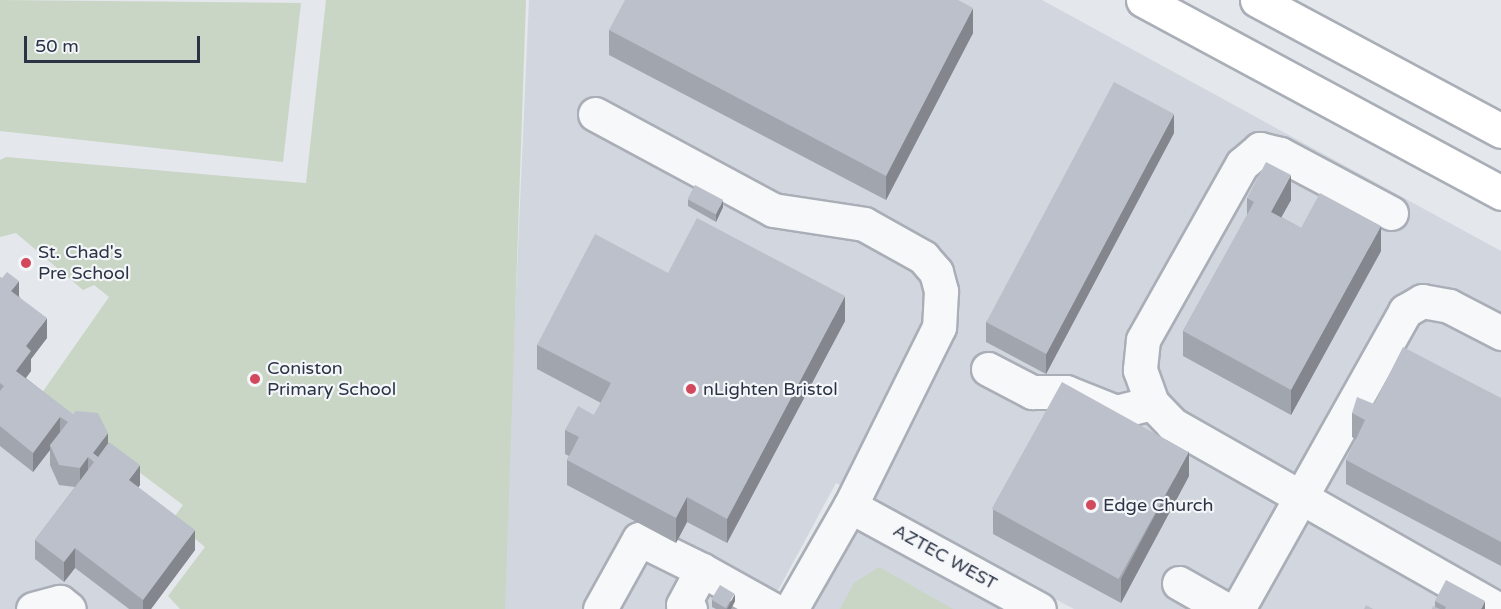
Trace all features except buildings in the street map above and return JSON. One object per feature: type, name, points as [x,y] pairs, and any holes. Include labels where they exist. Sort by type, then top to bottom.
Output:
[{"type":"highway","points":[[1143,0],[1501,193]]},
{"type":"highway","points":[[1257,0],[1501,131]]},
{"type":"lane","points":[[595,114],[772,210],[864,224],[923,257],[936,272],[941,291],[939,327],[850,506],[791,609]]},
{"type":"lane","points":[[1391,213],[1280,154],[1260,149],[1242,164],[1143,340],[1140,370],[1152,403],[1172,424],[1293,506],[1370,549],[1498,609]]},
{"type":"lane","points":[[1238,609],[1293,506],[1405,311],[1422,301],[1449,306],[1501,333]]},
{"type":"lane","points":[[988,369],[1032,392],[1066,392],[1116,412],[1152,403]]},
{"type":"lane","name":"AZTEC WEST","points":[[850,506],[1040,609]]},
{"type":"lane","points":[[600,609],[639,539],[702,570],[772,609]]},
{"type":"lane","points":[[684,608],[702,570]]},
{"type":"lane","points":[[1179,583],[1225,609]]},
{"type":"lane","points":[[33,609],[60,602],[69,609]]},
{"type":"shaded area","points":[[529,0],[1042,0],[1501,251],[1501,609],[1074,609],[836,483],[768,609],[502,609]]},
{"type":"shaded area","points":[[60,437],[80,487],[75,568],[129,609],[0,609],[0,446]]},
{"type":"shaded area","points":[[857,527],[1012,609],[813,609]]},
{"type":"green space","points":[[0,0],[301,3],[283,162],[0,131]]},
{"type":"green space","name":"Coniston Primary School","points":[[326,0],[526,0],[505,609],[180,609],[168,596],[205,547],[172,520],[183,505],[39,397],[109,297],[94,285],[83,290],[16,233],[0,237],[0,160],[6,157],[306,183]]},
{"type":"green space","points":[[879,567],[953,609],[840,609],[854,583]]},
{"type":"place","name":"St. Chad's Pre School","points":[[26,263]]},
{"type":"place","name":"Coniston Primary School","points":[[255,379]]},
{"type":"place","name":"nLighten Bristol","points":[[691,389]]},
{"type":"place","name":"Edge Church","points":[[1091,505]]}]
